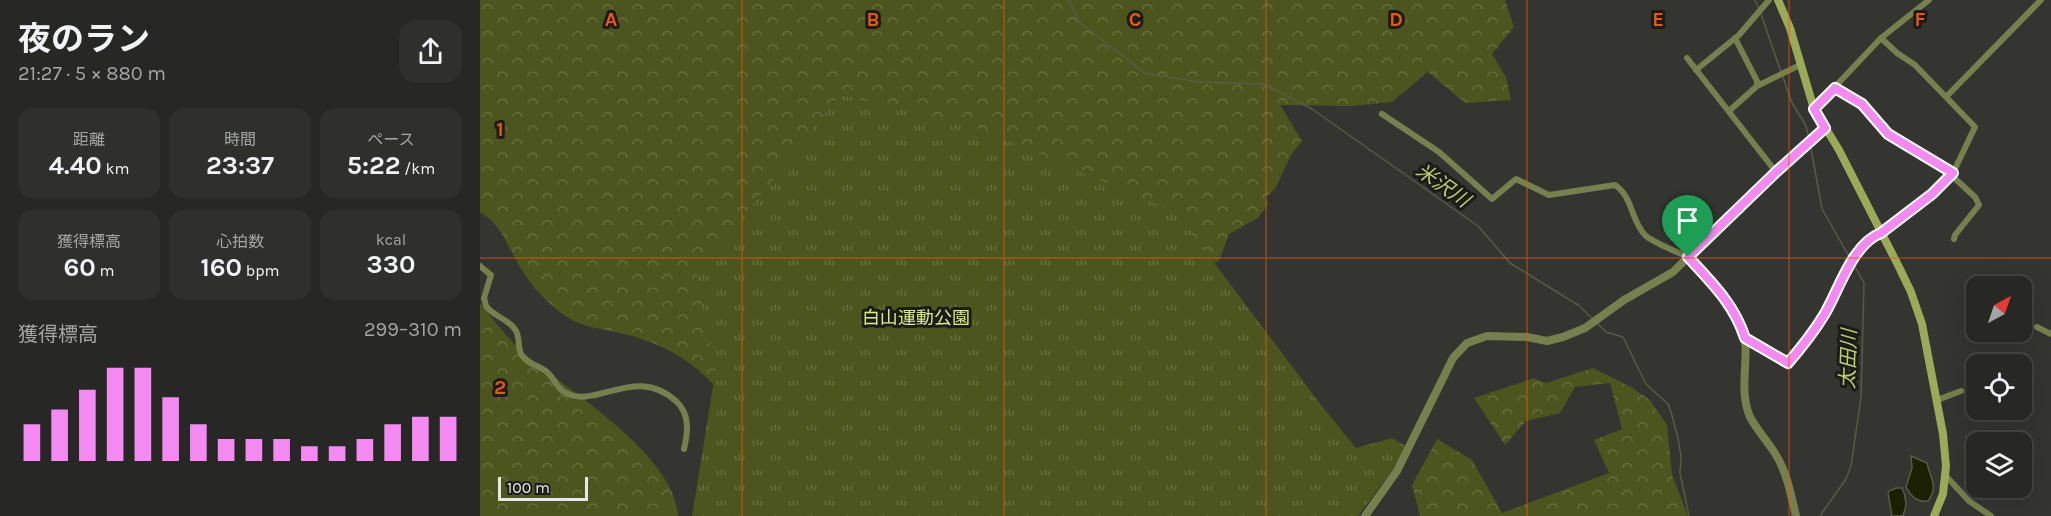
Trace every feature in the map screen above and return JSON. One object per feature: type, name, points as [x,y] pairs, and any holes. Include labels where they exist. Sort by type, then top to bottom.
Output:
[{"type":"main road","points":[[1778,0],[1790,28],[1814,109],[1911,292],[1922,324],[1943,434],[1946,466],[1942,494],[1934,516]]},
{"type":"street","points":[[1696,70],[1735,38],[1769,0]]},
{"type":"street","points":[[1814,109],[1881,39],[1929,0]]},
{"type":"street","points":[[1946,97],[2041,0]]},
{"type":"street","points":[[1735,38],[1757,86]]},
{"type":"street","points":[[1745,338],[1788,363],[1817,327],[1859,251],[1874,236],[1932,194],[1952,174],[1975,127],[1915,65],[1881,39]]},
{"type":"street","points":[[1687,58],[1776,172]]},
{"type":"street","points":[[1729,111],[1757,86],[1800,65]]},
{"type":"street","points":[[1835,88],[1862,104],[1888,134],[1952,174],[1975,197],[1979,205],[1955,235],[1954,240]]},
{"type":"street","points":[[1382,114],[1438,152],[1492,199],[1516,179],[1549,195],[1616,185],[1625,194],[1640,230],[1646,237],[1688,257],[1719,290],[1739,319],[1745,338],[1743,381],[1749,416],[1781,466],[1796,516]]},
{"type":"street","points":[[1365,516],[1397,471],[1453,358],[1467,343],[1486,336],[1548,340],[1563,338],[1585,328],[1624,300],[1673,272],[1825,128]]},
{"type":"street","points":[[480,266],[491,275],[484,298],[486,306],[514,327],[519,337],[519,348],[529,362],[544,370],[566,393],[582,396],[638,386],[660,390],[683,408],[688,429],[684,449]]},
{"type":"street","points":[[2037,327],[2051,334]]},
{"type":"street","points":[[1937,400],[1961,391]]},
{"type":"street","points":[[1945,475],[1969,501],[1991,516]]},
{"type":"green space","points":[[480,0],[1505,0],[1514,27],[1492,54],[1506,77],[1511,100],[1465,103],[1428,72],[1392,102],[1352,106],[1280,105],[1302,141],[1291,155],[1275,189],[1266,197],[1268,204],[1258,218],[1229,234],[1219,261],[1178,277],[717,389],[687,361],[663,348],[617,332],[580,324],[560,312],[529,281],[499,229],[480,212]]},
{"type":"green space","name":"白山運動公園","points":[[840,95],[967,124],[1176,212],[1356,448],[1392,438],[1406,446],[1394,468],[1358,516],[692,516],[716,368],[696,276]]},
{"type":"green space","points":[[480,303],[526,355],[617,426],[640,448],[659,470],[672,493],[678,516],[480,516]]},
{"type":"green space","points":[[1593,368],[1631,387],[1650,400],[1667,425],[1672,475],[1688,516],[1420,516],[1412,485],[1437,439],[1472,460],[1502,513],[1609,473],[1594,440],[1622,429],[1610,383],[1575,387],[1560,413],[1526,421],[1505,445],[1474,398],[1534,378],[1546,383]]},
{"type":"shaded area","points":[[1911,456],[1927,463],[1933,482],[1933,491],[1928,501],[1915,498],[1906,487],[1912,468]]},
{"type":"shaded area","points":[[1896,488],[1902,488],[1905,498],[1906,506],[1902,516],[1892,516],[1888,493]]},
{"type":"waterway","name":"米沢川","points":[[1069,0],[1080,23],[1145,73],[1200,82],[1264,84],[1312,109],[1478,226],[1510,263],[1578,305],[1592,318]]},
{"type":"waterway","name":"太田川","points":[[1755,0],[1758,7]]},
{"type":"waterway","name":"太田川","points":[[1761,14],[1781,72]]},
{"type":"waterway","name":"太田川","points":[[1783,77],[1791,101],[1806,126],[1809,138]]},
{"type":"waterway","name":"太田川","points":[[1810,143],[1822,209],[1850,258]]},
{"type":"waterway","name":"太田川","points":[[1820,516],[1846,479],[1851,466],[1861,397],[1864,283],[1853,263]]},
{"type":"waterway","name":"米沢川","points":[[1597,323],[1606,332],[1623,337],[1646,384],[1668,404],[1678,438],[1681,457],[1680,473],[1689,516]]},
{"type":"route","points":[[1835,88],[1862,104],[1888,134],[1953,173],[1932,194],[1874,236],[1859,251],[1826,312],[1812,334],[1788,363],[1745,338],[1739,319],[1719,290],[1688,257],[1825,128],[1814,109],[1835,88]]}]
